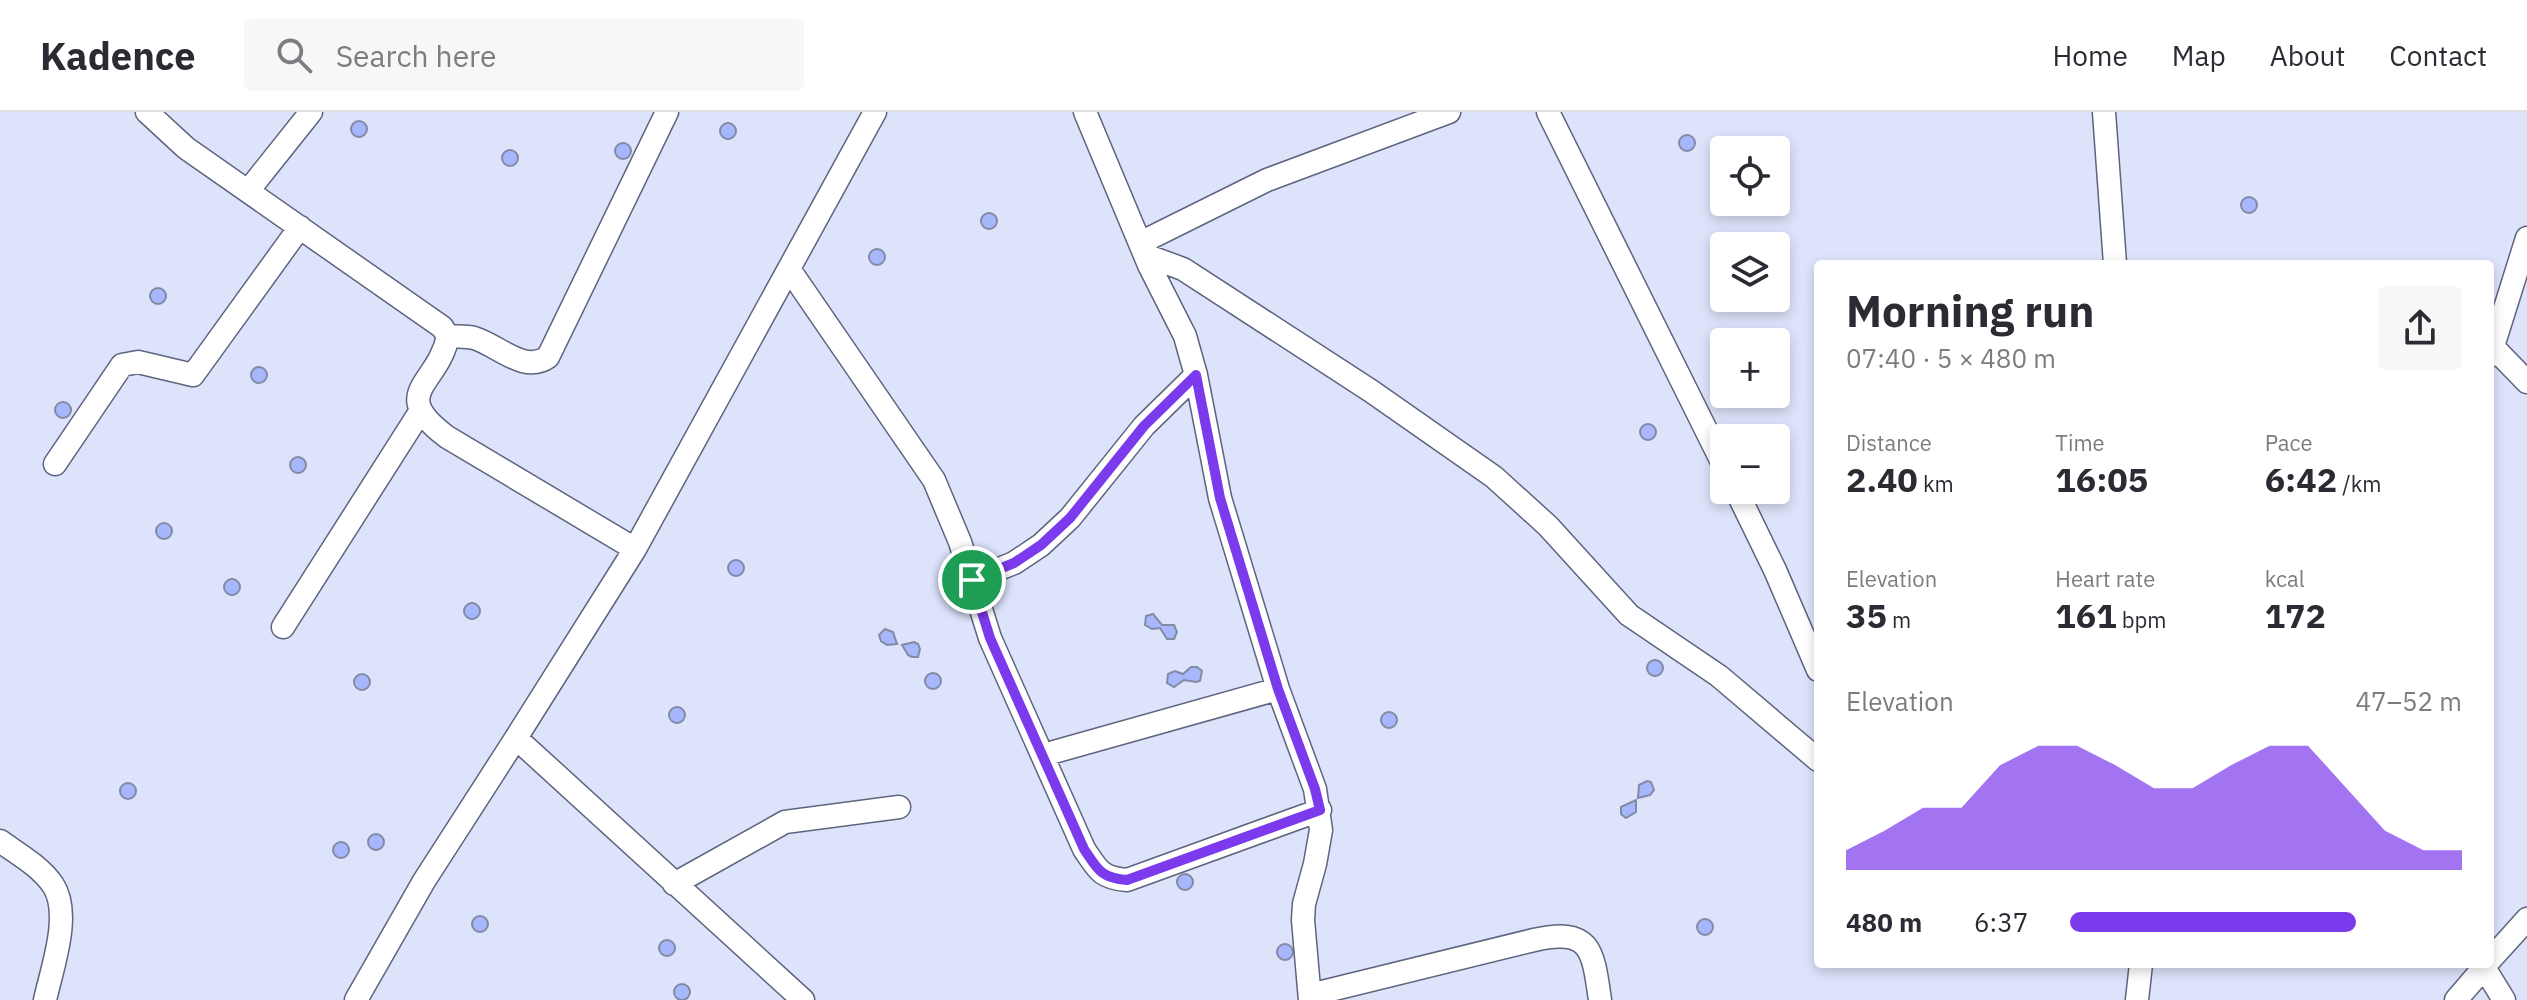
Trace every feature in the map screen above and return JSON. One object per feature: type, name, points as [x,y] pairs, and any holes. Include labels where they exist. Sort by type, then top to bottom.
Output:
[{"type":"street","points":[[147,112],[186,148],[432,318],[448,336],[474,338],[530,363],[541,362],[548,357],[667,112]]},
{"type":"street","points":[[248,191],[311,112]]},
{"type":"street","points":[[356,1000],[424,881],[635,549],[875,112]]},
{"type":"street","points":[[1085,112],[1142,249],[1185,336],[1196,375],[1220,498],[1278,689],[1315,789],[1320,810],[1319,842],[1303,920],[1310,997],[1543,938],[1567,936],[1578,939],[1587,947],[1596,973],[1600,1000]]},
{"type":"street","points":[[1142,249],[1267,180],[1449,112]]},
{"type":"street","points":[[1548,112],[1710,438]]},
{"type":"street","points":[[2104,112],[2115,260]]},
{"type":"street","points":[[55,464],[122,365],[138,362],[193,375],[300,227]]},
{"type":"street","points":[[2494,342],[2527,238]]},
{"type":"street","points":[[1142,249],[1183,269],[1371,391],[1494,477],[1548,526],[1629,615],[1719,676],[1814,757]]},
{"type":"street","points":[[789,269],[934,480],[956,532],[990,638],[1084,849],[1098,871],[1109,878],[1127,880],[1320,810]]},
{"type":"street","points":[[448,336],[445,348],[419,394],[420,412],[430,425],[635,549]]},
{"type":"street","points":[[2494,354],[2527,382]]},
{"type":"street","points":[[972,580],[1014,563],[1041,545],[1070,518],[1144,426],[1196,375]]},
{"type":"street","points":[[283,627],[420,412]]},
{"type":"street","points":[[1743,504],[1814,661]]},
{"type":"street","points":[[1043,755],[1278,689]]},
{"type":"street","points":[[516,738],[587,801],[788,995]]},
{"type":"street","points":[[674,884],[785,822],[899,807]]},
{"type":"street","points":[[0,841],[38,868],[59,897],[62,911],[60,932],[45,1000]]},
{"type":"street","points":[[2494,955],[2527,919]]},
{"type":"street","points":[[2137,1000],[2141,968]]},
{"type":"street","points":[[2456,1000],[2483,968]]},
{"type":"street","points":[[2488,968],[2504,1000]]},
{"type":"building","points":[[359,121],[367,129],[359,137],[351,129]]},
{"type":"building","points":[[728,123],[736,131],[728,139],[720,131]]},
{"type":"building","points":[[1687,135],[1695,143],[1687,151],[1679,143]]},
{"type":"building","points":[[623,143],[631,151],[623,159],[615,151]]},
{"type":"building","points":[[510,150],[518,158],[510,166],[502,158]]},
{"type":"building","points":[[2249,197],[2257,205],[2249,213],[2241,205]]},
{"type":"building","points":[[989,213],[997,221],[989,229],[981,221]]},
{"type":"building","points":[[877,249],[885,257],[877,265],[869,257]]},
{"type":"building","points":[[158,288],[166,296],[158,304],[150,296]]},
{"type":"building","points":[[259,367],[267,375],[259,383],[251,375]]},
{"type":"building","points":[[63,402],[71,410],[63,418],[55,410]]},
{"type":"building","points":[[1648,424],[1656,432],[1648,440],[1640,432]]},
{"type":"building","points":[[298,457],[306,465],[298,473],[290,465]]},
{"type":"building","points":[[164,523],[172,531],[164,539],[156,531]]},
{"type":"building","points":[[736,560],[744,568],[736,576],[728,568]]},
{"type":"building","points":[[232,579],[240,587],[232,595],[224,587]]},
{"type":"building","points":[[472,603],[480,611],[472,619],[464,611]]},
{"type":"building","points":[[1153,614],[1162,625],[1174,625],[1177,632],[1174,639],[1167,639],[1160,628],[1152,629],[1145,625],[1146,616]]},
{"type":"building","points":[[885,629],[893,632],[897,644],[887,645],[881,641],[879,635]]},
{"type":"building","points":[[914,642],[920,649],[918,657],[908,655],[902,645]]},
{"type":"building","points":[[1655,660],[1663,668],[1655,676],[1647,668]]},
{"type":"building","points":[[1191,667],[1202,671],[1200,681],[1184,680],[1174,687],[1167,683],[1168,674],[1175,671],[1183,674]]},
{"type":"building","points":[[933,673],[941,681],[933,689],[925,681]]},
{"type":"building","points":[[362,674],[370,682],[362,690],[354,682]]},
{"type":"building","points":[[677,707],[685,715],[677,723],[669,715]]},
{"type":"building","points":[[1389,712],[1397,720],[1389,728],[1381,720]]},
{"type":"building","points":[[1651,782],[1654,790],[1650,795],[1638,798],[1639,785]]},
{"type":"building","points":[[128,783],[136,791],[128,799],[120,791]]},
{"type":"building","points":[[1636,800],[1636,812],[1626,818],[1621,814],[1621,807]]},
{"type":"building","points":[[376,834],[382,836],[382,848],[376,850],[370,848],[368,842],[370,836]]},
{"type":"building","points":[[341,842],[347,844],[347,856],[341,858],[335,856],[333,850],[335,844]]},
{"type":"building","points":[[1185,874],[1193,882],[1185,890],[1177,882]]},
{"type":"building","points":[[480,916],[486,918],[486,930],[480,932],[474,930],[472,924],[474,918]]},
{"type":"building","points":[[1705,919],[1713,927],[1705,935],[1697,927]]},
{"type":"building","points":[[667,940],[673,942],[673,954],[667,956],[661,954],[659,948],[661,942]]},
{"type":"building","points":[[1285,944],[1293,952],[1285,960],[1277,952]]},
{"type":"building","points":[[682,984],[688,986],[688,998],[682,1000],[676,998],[674,992],[676,986]]},
{"type":"route","points":[[1196,375],[1220,498],[1278,689],[1320,810],[1127,880],[1109,878],[1098,871],[1084,849],[990,638],[972,580],[1014,563],[1041,545],[1070,518],[1144,426],[1196,375]]}]
